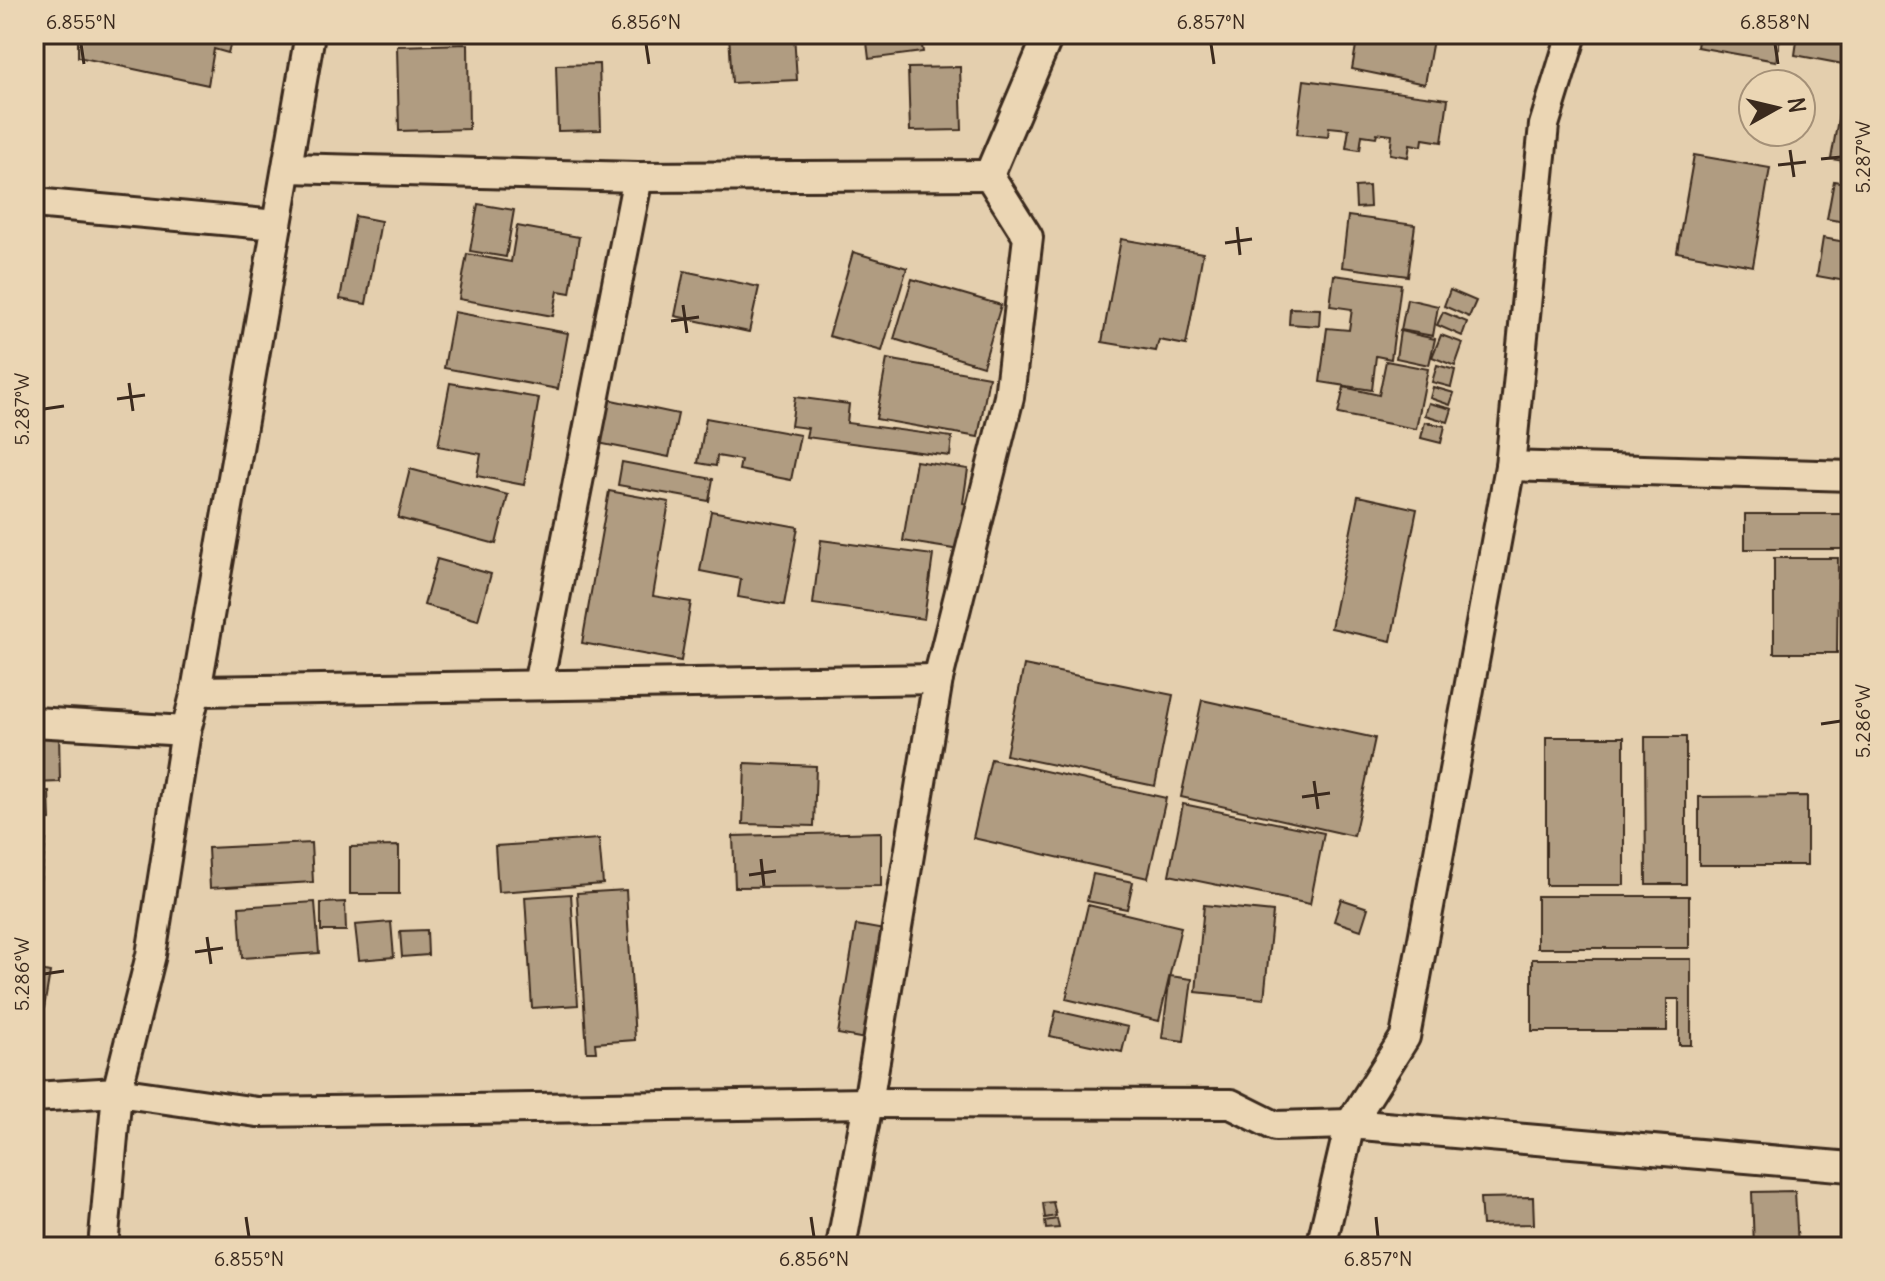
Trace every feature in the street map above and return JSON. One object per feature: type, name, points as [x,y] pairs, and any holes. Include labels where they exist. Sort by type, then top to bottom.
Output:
[{"type":"street","points":[[103,1247],[117,1092],[151,955],[186,731],[196,691],[310,34]]},
{"type":"street","points":[[989,175],[1049,34]]},
{"type":"street","points":[[1321,1247],[1350,1124],[1405,1037],[1510,466],[1544,125],[1572,34]]},
{"type":"street","points":[[287,168],[638,177],[989,175]]},
{"type":"street","points":[[841,1247],[938,679],[1009,397],[1028,237],[989,175]]},
{"type":"street","points":[[538,685],[638,177]]},
{"type":"street","points":[[34,203],[277,225]]},
{"type":"street","points":[[1510,466],[1851,476]]},
{"type":"street","points":[[196,691],[938,679]]},
{"type":"street","points":[[34,722],[186,731]]},
{"type":"street","points":[[34,1097],[117,1092],[257,1112],[868,1103],[1231,1104],[1275,1126],[1350,1124],[1851,1167]]},
{"type":"building","points":[[78,34],[233,34],[228,53],[214,49],[208,85],[78,57]]},
{"type":"building","points":[[729,34],[794,34],[797,80],[732,83]]},
{"type":"building","points":[[866,34],[920,34],[923,52],[869,59]]},
{"type":"building","points":[[1358,34],[1434,34],[1425,84],[1352,69]]},
{"type":"building","points":[[1699,34],[1781,34],[1776,61],[1697,47]]},
{"type":"building","points":[[1798,34],[1848,34],[1843,64],[1795,55]]},
{"type":"building","points":[[468,44],[469,129],[399,131],[397,46]]},
{"type":"building","points":[[599,64],[601,130],[558,131],[556,65]]},
{"type":"building","points":[[960,67],[962,130],[910,131],[908,68]]},
{"type":"building","points":[[1846,74],[1851,75],[1851,162],[1831,159]]},
{"type":"building","points":[[1304,80],[1448,99],[1442,142],[1423,139],[1422,146],[1410,144],[1408,157],[1390,154],[1392,135],[1362,135],[1360,150],[1346,148],[1349,129],[1329,127],[1328,137],[1297,134]]},
{"type":"building","points":[[1694,155],[1770,168],[1753,266],[1677,252]]},
{"type":"building","points":[[1834,181],[1851,184],[1851,223],[1827,219]]},
{"type":"building","points":[[1369,186],[1370,207],[1356,208],[1355,187]]},
{"type":"building","points":[[478,204],[514,210],[506,257],[470,251]]},
{"type":"building","points":[[355,216],[381,221],[366,304],[340,299]]},
{"type":"building","points":[[1348,216],[1415,225],[1408,276],[1342,267]]},
{"type":"building","points":[[517,226],[579,237],[570,293],[558,291],[553,316],[459,299],[467,254],[511,262]]},
{"type":"building","points":[[1823,238],[1851,243],[1851,282],[1817,276]]},
{"type":"building","points":[[1121,239],[1203,253],[1186,345],[1159,340],[1156,351],[1102,342]]},
{"type":"building","points":[[853,252],[907,268],[882,351],[829,336]]},
{"type":"building","points":[[684,271],[759,287],[749,332],[675,316]]},
{"type":"building","points":[[1334,275],[1401,284],[1391,359],[1376,356],[1372,390],[1320,382],[1327,328],[1349,330],[1352,309],[1330,306]]},
{"type":"building","points":[[912,279],[1001,305],[983,366],[894,339]]},
{"type":"building","points":[[1450,290],[1476,301],[1469,317],[1444,306]]},
{"type":"building","points":[[1407,299],[1438,306],[1433,336],[1401,330]]},
{"type":"building","points":[[1290,308],[1320,309],[1319,326],[1289,324]]},
{"type":"building","points":[[454,312],[568,333],[558,389],[444,368]]},
{"type":"building","points":[[1443,312],[1467,322],[1462,336],[1437,325]]},
{"type":"building","points":[[1400,331],[1435,339],[1429,365],[1396,358]]},
{"type":"building","points":[[1441,335],[1463,343],[1455,366],[1432,357]]},
{"type":"building","points":[[887,359],[989,377],[978,437],[876,419]]},
{"type":"building","points":[[1386,361],[1428,369],[1416,429],[1338,414],[1344,387],[1379,395]]},
{"type":"building","points":[[1437,365],[1455,370],[1451,387],[1432,382]]},
{"type":"building","points":[[450,383],[539,398],[524,485],[477,476],[481,454],[438,446]]},
{"type":"building","points":[[1433,387],[1454,393],[1450,405],[1430,398]]},
{"type":"building","points":[[795,397],[849,404],[847,423],[952,437],[950,456],[806,437],[808,428],[791,426]]},
{"type":"building","points":[[607,399],[678,414],[669,457],[598,443]]},
{"type":"building","points":[[1429,403],[1452,409],[1448,422],[1425,415]]},
{"type":"building","points":[[706,418],[800,435],[791,480],[739,470],[741,460],[717,456],[716,466],[698,463]]},
{"type":"building","points":[[1425,422],[1445,426],[1441,443],[1421,438]]},
{"type":"building","points":[[916,461],[968,469],[963,503],[968,504],[960,550],[903,541]]},
{"type":"building","points":[[622,462],[713,479],[709,501],[618,485]]},
{"type":"building","points":[[410,469],[508,495],[496,544],[398,518]]},
{"type":"building","points":[[609,491],[669,502],[653,596],[691,602],[681,661],[582,643]]},
{"type":"building","points":[[1358,496],[1417,509],[1391,641],[1331,628]]},
{"type":"building","points":[[711,511],[798,527],[784,605],[738,597],[741,579],[700,571]]},
{"type":"building","points":[[1745,514],[1849,514],[1849,549],[1745,549]]},
{"type":"building","points":[[821,540],[933,555],[924,619],[813,604]]},
{"type":"building","points":[[1774,558],[1838,558],[1837,653],[1774,653]]},
{"type":"building","points":[[437,559],[491,574],[478,620],[424,605]]},
{"type":"building","points":[[1024,665],[1173,695],[1155,786],[1006,755]]},
{"type":"building","points":[[1202,700],[1375,738],[1354,836],[1181,797]]},
{"type":"building","points":[[59,733],[60,782],[34,783],[34,734]]},
{"type":"building","points":[[1546,737],[1624,737],[1624,885],[1546,885]]},
{"type":"building","points":[[1645,737],[1686,737],[1686,884],[1646,884]]},
{"type":"building","points":[[991,759],[1166,798],[1148,878],[973,838]]},
{"type":"building","points":[[745,763],[816,766],[814,826],[743,824]]},
{"type":"building","points":[[34,791],[49,791],[50,820],[34,821]]},
{"type":"building","points":[[1807,796],[1807,865],[1699,865],[1699,797]]},
{"type":"building","points":[[1183,804],[1324,833],[1310,904],[1169,875]]},
{"type":"building","points":[[881,832],[881,886],[735,887],[733,836]]},
{"type":"building","points":[[34,838],[46,840],[40,881],[34,880]]},
{"type":"building","points":[[599,839],[603,884],[498,892],[495,846]]},
{"type":"building","points":[[311,843],[313,882],[210,888],[208,848]]},
{"type":"building","points":[[399,846],[399,894],[350,894],[350,847]]},
{"type":"building","points":[[1093,874],[1133,882],[1127,909],[1087,901]]},
{"type":"building","points":[[626,890],[635,1040],[595,1043],[596,1052],[587,1052],[577,893]]},
{"type":"building","points":[[571,894],[578,1005],[532,1008],[525,897]]},
{"type":"building","points":[[1537,896],[1689,896],[1689,948],[1537,948]]},
{"type":"building","points":[[1341,899],[1368,908],[1361,930],[1334,921]]},
{"type":"building","points":[[315,902],[319,953],[242,958],[239,907]]},
{"type":"building","points":[[345,902],[346,931],[321,931],[321,903]]},
{"type":"building","points":[[1088,905],[1181,927],[1159,1021],[1066,999]]},
{"type":"building","points":[[1204,905],[1273,912],[1264,999],[1196,992]]},
{"type":"building","points":[[391,922],[394,957],[359,960],[355,925]]},
{"type":"building","points":[[856,925],[890,931],[871,1040],[838,1034]]},
{"type":"building","points":[[427,930],[428,955],[402,957],[400,931]]},
{"type":"building","points":[[1532,959],[1691,959],[1691,1045],[1679,1045],[1679,999],[1667,999],[1667,1031],[1532,1031]]},
{"type":"building","points":[[34,969],[50,972],[41,1026],[34,1025]]},
{"type":"building","points":[[1170,976],[1192,979],[1184,1041],[1162,1038]]},
{"type":"building","points":[[1056,1011],[1128,1027],[1122,1052],[1050,1036]]},
{"type":"building","points":[[1795,1191],[1798,1247],[1754,1247],[1752,1192]]},
{"type":"building","points":[[1533,1197],[1534,1224],[1482,1225],[1480,1198]]},
{"type":"building","points":[[1053,1202],[1056,1216],[1045,1218],[1043,1203]]},
{"type":"building","points":[[1057,1219],[1059,1228],[1046,1229],[1045,1221]]},
{"type":"building","points":[[1676,1244],[1677,1247],[1612,1247]]}]
